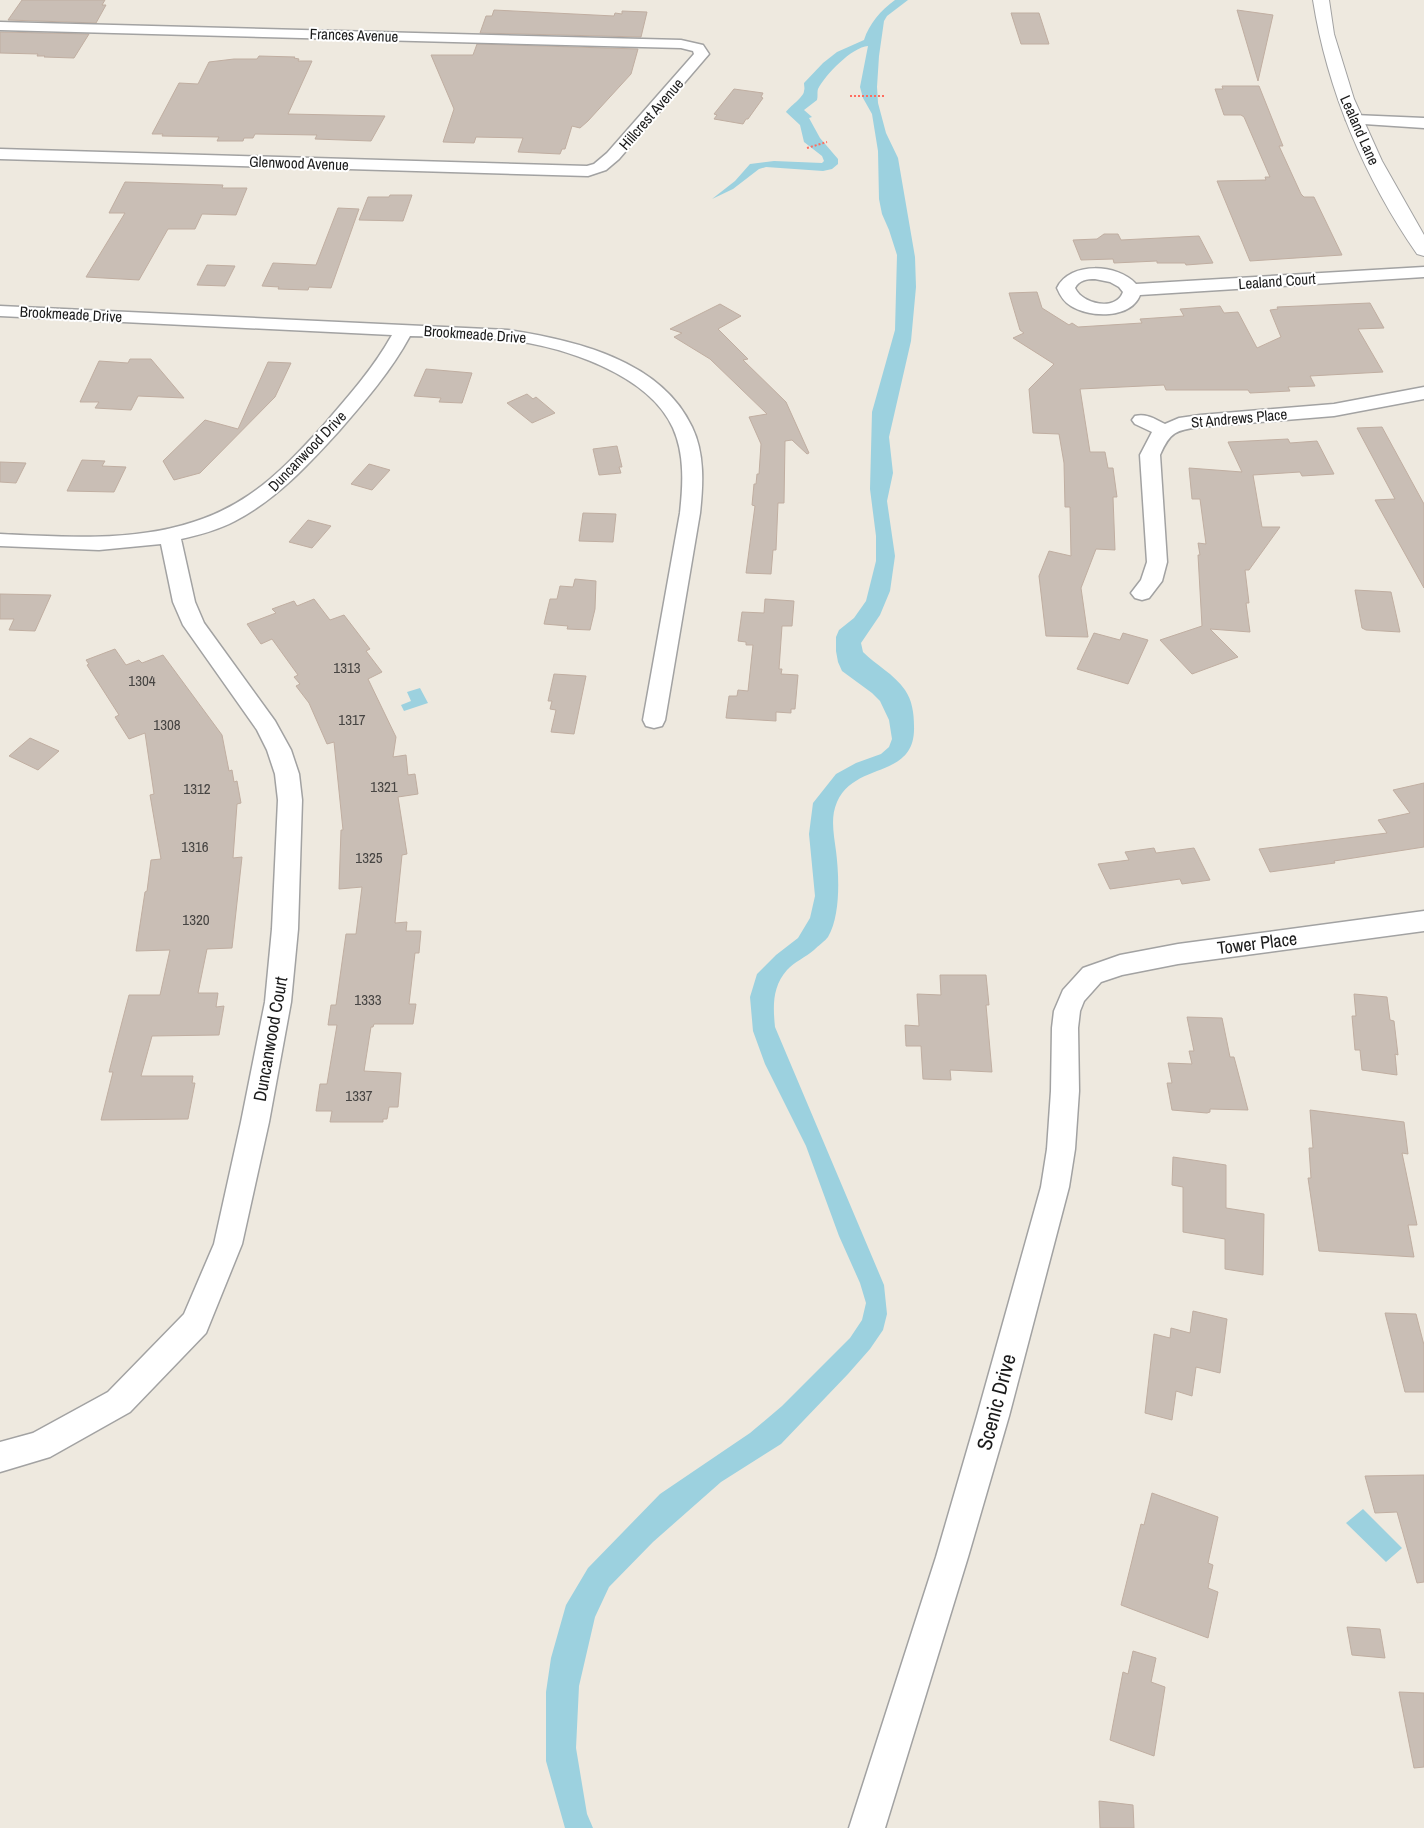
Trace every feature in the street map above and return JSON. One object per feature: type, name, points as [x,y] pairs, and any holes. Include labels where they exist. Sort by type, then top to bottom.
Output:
[{"type":"street","name":"Lealand Lane","points":[[1321,0],[1328,40],[1354,120],[1388,189],[1424,250]]},
{"type":"street","name":"Frances Avenue","points":[[0,26],[681,44],[698,48],[701,51],[701,57]]},
{"type":"street","name":"Hillcrest Avenue","points":[[598,169],[613,156],[701,57]]},
{"type":"street","points":[[1354,120],[1424,122]]},
{"type":"street","name":"Glenwood Avenue","points":[[0,154],[576,172],[598,169]]},
{"type":"street","name":"Lealand Court","points":[[1131,290],[1424,272]]},
{"type":"street","name":"Brookmeade Drive","points":[[0,311],[508,334],[588,354],[616,366],[646,383],[662,398],[687,438],[691,453],[692,483],[688,522],[654,720]]},
{"type":"street","name":"Duncanwood Drive","points":[[0,540],[139,542],[202,528],[237,512],[262,496],[287,475],[359,397],[387,360],[404,330]]},
{"type":"street","name":"St Andrews Place","points":[[1165,431],[1179,424],[1334,410],[1424,393]]},
{"type":"street","points":[[1142,420],[1165,431],[1158,437],[1150,455],[1157,562],[1151,581],[1142,593]]},
{"type":"street","name":"Duncanwood Court","points":[[0,1457],[39,1446],[119,1402],[195,1323],[228,1244],[255,1122],[278,1002],[285,930],[290,800],[287,774],[279,750],[267,727],[194,624],[184,602],[170,536]]},
{"type":"street","name":"Tower Place","points":[[1092,975],[1120,965],[1178,954],[1424,921]]},
{"type":"street","name":"Scenic Drive","points":[[868,1828],[952,1557],[993,1416],[1055,1187],[1061,1149],[1065,1028],[1072,997],[1092,975]]},
{"type":"path","points":[[850,96],[886,96]]},
{"type":"path","points":[[806,148],[827,142]]},
{"type":"water","points":[[895,0],[908,0],[887,16],[884,21],[879,56],[878,103],[886,133],[898,158],[915,257],[916,287],[911,341],[889,437],[893,473],[887,501],[895,556],[890,591],[880,615],[861,643],[863,652],[896,679],[907,694],[914,716],[912,743],[905,755],[896,763],[857,780],[846,789],[837,802],[833,826],[838,871],[838,895],[832,928],[825,940],[811,953],[787,970],[776,990],[774,1005],[775,1027],[884,1285],[887,1314],[883,1330],[870,1349],[781,1444],[721,1482],[653,1542],[609,1587],[595,1617],[579,1686],[576,1748],[587,1814],[593,1828],[565,1828],[546,1761],[546,1692],[551,1658],[566,1605],[588,1568],[660,1494],[750,1433],[782,1406],[850,1338],[862,1320],[866,1303],[860,1283],[839,1236],[806,1146],[765,1064],[753,1031],[750,997],[757,974],[776,955],[798,938],[810,918],[815,896],[809,834],[813,803],[836,774],[856,763],[881,754],[889,747],[892,739],[889,720],[880,701],[842,671],[836,651],[836,637],[839,630],[854,618],[866,601],[876,561],[876,536],[870,489],[872,412],[895,330],[897,255],[882,214],[879,199],[878,151],[872,114],[863,98],[860,87],[868,46],[854,51],[833,70],[818,89],[817,100],[804,110],[812,117],[809,118],[820,138],[838,159],[838,164],[832,169],[823,171],[766,167],[759,169],[733,189],[712,199],[735,181],[750,164],[774,161],[822,163],[824,161],[822,156],[804,142],[800,125],[786,112],[803,93],[804,83],[823,63],[837,52],[864,40],[876,18]]},
{"type":"water","points":[[420,688],[428,703],[404,711],[401,705],[411,701],[407,692]]},
{"type":"water","points":[[1363,1509],[1402,1548],[1386,1562],[1346,1523]]},
{"type":"building","points":[[22,0],[105,0],[102,5],[106,5],[96,23],[8,20]]},
{"type":"building","points":[[494,10],[614,16],[615,13],[622,14],[622,11],[647,12],[641,37],[480,33],[486,16],[492,16]]},
{"type":"building","points":[[1237,10],[1273,15],[1258,81]]},
{"type":"building","points":[[1011,13],[1039,13],[1049,44],[1021,44]]},
{"type":"building","points":[[0,32],[89,34],[74,58],[44,57],[37,56],[38,54],[0,53]]},
{"type":"building","points":[[477,44],[638,49],[631,74],[588,121],[580,128],[572,126],[565,149],[562,149],[560,154],[518,152],[523,138],[476,137],[474,143],[443,142],[454,109],[431,55],[473,55]]},
{"type":"building","points":[[259,56],[295,57],[299,59],[298,61],[312,61],[288,114],[385,116],[371,141],[315,139],[317,135],[255,134],[253,138],[244,138],[243,141],[217,141],[219,137],[162,136],[163,134],[152,134],[179,83],[198,84],[209,62],[257,59]]},
{"type":"building","points":[[1222,86],[1259,86],[1283,146],[1279,146],[1301,194],[1304,197],[1314,197],[1342,255],[1250,261],[1217,181],[1266,180],[1265,177],[1270,177],[1244,117],[1241,115],[1224,115],[1215,89],[1223,89]]},
{"type":"building","points":[[734,89],[763,93],[761,97],[763,98],[743,124],[714,119],[717,115],[714,114]]},
{"type":"building","points":[[125,182],[223,185],[222,188],[247,188],[236,215],[202,214],[195,229],[168,229],[139,280],[86,277],[125,213],[109,213]]},
{"type":"building","points":[[390,195],[412,195],[403,221],[359,220],[368,197],[389,197]]},
{"type":"building","points":[[338,208],[359,209],[331,288],[309,287],[308,290],[278,289],[279,287],[262,286],[273,263],[316,265]]},
{"type":"building","points":[[1104,234],[1118,234],[1121,240],[1199,236],[1213,263],[1186,265],[1185,263],[1157,263],[1157,261],[1114,263],[1113,259],[1081,260],[1073,240],[1097,239]]},
{"type":"building","points":[[207,265],[235,266],[225,286],[197,285]]},
{"type":"building","points":[[1037,292],[1042,308],[1069,325],[1072,323],[1078,327],[1142,323],[1140,319],[1184,316],[1180,309],[1220,306],[1224,313],[1238,312],[1257,348],[1281,337],[1270,310],[1278,309],[1277,307],[1370,303],[1384,328],[1358,329],[1383,372],[1310,376],[1315,386],[1288,387],[1290,391],[1250,393],[1248,390],[1166,390],[1164,385],[1080,389],[1090,452],[1105,452],[1108,468],[1113,468],[1117,497],[1113,497],[1115,550],[1096,549],[1081,588],[1088,637],[1046,636],[1039,576],[1049,551],[1071,556],[1070,507],[1065,507],[1064,463],[1059,434],[1033,433],[1029,389],[1054,364],[1013,338],[1024,333],[1020,330],[1009,293]]},
{"type":"building","points":[[720,304],[741,316],[718,329],[748,359],[743,360],[786,402],[809,453],[807,454],[792,440],[785,441],[784,503],[778,503],[776,550],[773,550],[771,574],[746,573],[755,506],[752,505],[754,484],[756,484],[757,474],[759,474],[761,444],[749,417],[767,414],[710,359],[674,337],[682,333],[670,329]]},
{"type":"building","points":[[130,359],[151,359],[184,398],[138,396],[131,410],[95,408],[99,402],[80,402],[99,361],[128,363]]},
{"type":"building","points":[[268,362],[291,363],[275,397],[200,473],[174,480],[163,461],[205,420],[238,429]]},
{"type":"building","points":[[426,369],[472,373],[462,403],[439,402],[441,398],[414,396]]},
{"type":"building","points":[[527,394],[533,399],[536,397],[555,413],[532,423],[507,403]]},
{"type":"building","points":[[1382,427],[1424,504],[1424,588],[1375,500],[1395,499],[1357,428]]},
{"type":"building","points":[[1288,439],[1290,443],[1317,441],[1334,474],[1302,476],[1300,472],[1253,475],[1262,527],[1280,527],[1249,570],[1245,570],[1249,603],[1246,603],[1250,632],[1210,629],[1238,657],[1192,674],[1160,640],[1202,626],[1198,543],[1206,544],[1200,499],[1192,499],[1189,468],[1242,472],[1228,442]]},
{"type":"building","points":[[617,446],[622,467],[619,467],[621,473],[599,475],[593,449]]},
{"type":"building","points":[[82,460],[105,461],[102,466],[126,467],[114,492],[67,491]]},
{"type":"building","points":[[0,462],[26,463],[16,483],[0,482]]},
{"type":"building","points":[[369,464],[390,470],[372,490],[351,484]]},
{"type":"building","points":[[583,513],[616,514],[613,542],[579,541]]},
{"type":"building","points":[[308,520],[331,526],[312,548],[289,542]]},
{"type":"building","points":[[575,579],[596,581],[595,609],[590,630],[567,629],[568,626],[544,624],[550,599],[557,599],[560,586],[573,587]]},
{"type":"building","points":[[1355,590],[1391,592],[1400,632],[1366,630],[1362,628]]},
{"type":"building","points":[[0,594],[51,595],[35,631],[9,630],[14,619],[0,619]]},
{"type":"building","points":[[314,599],[330,620],[344,615],[370,649],[366,651],[382,672],[368,679],[396,737],[393,757],[406,755],[408,775],[415,774],[418,794],[398,797],[407,854],[402,855],[395,923],[407,922],[406,931],[421,931],[419,953],[415,953],[409,1004],[416,1004],[413,1024],[374,1024],[371,1027],[364,1071],[401,1073],[398,1107],[389,1107],[387,1119],[383,1119],[383,1122],[330,1122],[332,1111],[316,1111],[320,1084],[327,1084],[337,1025],[328,1025],[331,1005],[336,1005],[346,934],[356,934],[362,887],[339,889],[341,830],[343,830],[334,742],[327,744],[309,703],[296,686],[300,684],[294,677],[298,675],[272,639],[261,644],[247,624],[276,613],[272,609],[294,601],[297,606]]},
{"type":"building","points":[[765,599],[794,601],[792,626],[782,626],[779,669],[782,669],[781,674],[798,675],[795,709],[791,709],[791,713],[776,712],[776,721],[726,718],[729,696],[737,696],[738,690],[748,691],[753,645],[746,645],[746,642],[738,641],[742,612],[764,613]]},
{"type":"building","points":[[1094,633],[1120,640],[1123,633],[1148,640],[1128,684],[1077,669]]},
{"type":"building","points":[[115,649],[126,665],[139,660],[142,663],[163,655],[222,735],[229,771],[232,770],[234,782],[237,781],[241,803],[237,804],[233,858],[242,857],[232,948],[207,949],[198,993],[218,993],[216,1007],[224,1006],[219,1035],[152,1036],[141,1076],[193,1076],[192,1083],[195,1083],[188,1119],[101,1120],[113,1072],[109,1072],[129,995],[160,995],[170,950],[136,951],[151,860],[161,859],[150,795],[154,794],[145,733],[129,739],[115,717],[119,715],[87,665],[89,664],[86,660]]},
{"type":"building","points":[[554,674],[586,676],[574,734],[551,732],[556,710],[550,709],[552,701],[548,701]]},
{"type":"building","points":[[30,738],[59,751],[38,770],[9,756]]},
{"type":"building","points":[[1424,783],[1424,847],[1334,861],[1335,863],[1270,872],[1259,849],[1387,833],[1378,820],[1410,813],[1393,790]]},
{"type":"building","points":[[1154,848],[1156,853],[1194,848],[1210,880],[1182,884],[1180,879],[1110,889],[1098,864],[1129,860],[1125,852]]},
{"type":"building","points":[[940,975],[986,975],[989,1005],[986,1005],[992,1072],[950,1070],[951,1080],[923,1079],[921,1046],[906,1046],[905,1025],[919,1026],[917,994],[941,995]]},
{"type":"building","points":[[1354,994],[1387,997],[1390,1020],[1394,1021],[1398,1055],[1395,1054],[1397,1075],[1362,1070],[1360,1050],[1355,1050],[1352,1016],[1356,1016]]},
{"type":"building","points":[[1187,1017],[1222,1018],[1230,1057],[1234,1057],[1248,1110],[1210,1109],[1210,1112],[1207,1113],[1172,1110],[1167,1083],[1172,1083],[1168,1063],[1192,1064],[1189,1051],[1194,1051]]},
{"type":"building","points":[[1310,1110],[1404,1122],[1408,1154],[1402,1153],[1417,1225],[1408,1225],[1414,1257],[1319,1251],[1308,1178],[1311,1178],[1309,1148],[1313,1148]]},
{"type":"building","points":[[1173,1157],[1226,1165],[1226,1208],[1264,1214],[1263,1275],[1225,1269],[1225,1239],[1183,1232],[1183,1187],[1172,1185]]},
{"type":"building","points":[[1193,1311],[1227,1319],[1220,1373],[1196,1367],[1192,1396],[1176,1391],[1172,1420],[1145,1413],[1154,1334],[1170,1338],[1171,1328],[1190,1333]]},
{"type":"building","points":[[1385,1313],[1416,1314],[1424,1345],[1424,1392],[1405,1392]]},
{"type":"building","points":[[1424,1475],[1424,1582],[1417,1583],[1397,1512],[1375,1513],[1365,1476]]},
{"type":"building","points":[[1152,1493],[1218,1517],[1208,1563],[1213,1565],[1208,1588],[1218,1592],[1208,1638],[1121,1605],[1141,1524],[1144,1525]]},
{"type":"building","points":[[1347,1627],[1380,1629],[1385,1658],[1352,1655]]},
{"type":"building","points":[[1133,1651],[1156,1658],[1151,1682],[1165,1687],[1154,1756],[1110,1740],[1123,1672],[1128,1674]]},
{"type":"building","points":[[1399,1692],[1424,1693],[1424,1767],[1414,1768]]},
{"type":"building","points":[[1099,1801],[1133,1805],[1134,1828],[1100,1828]]}]
